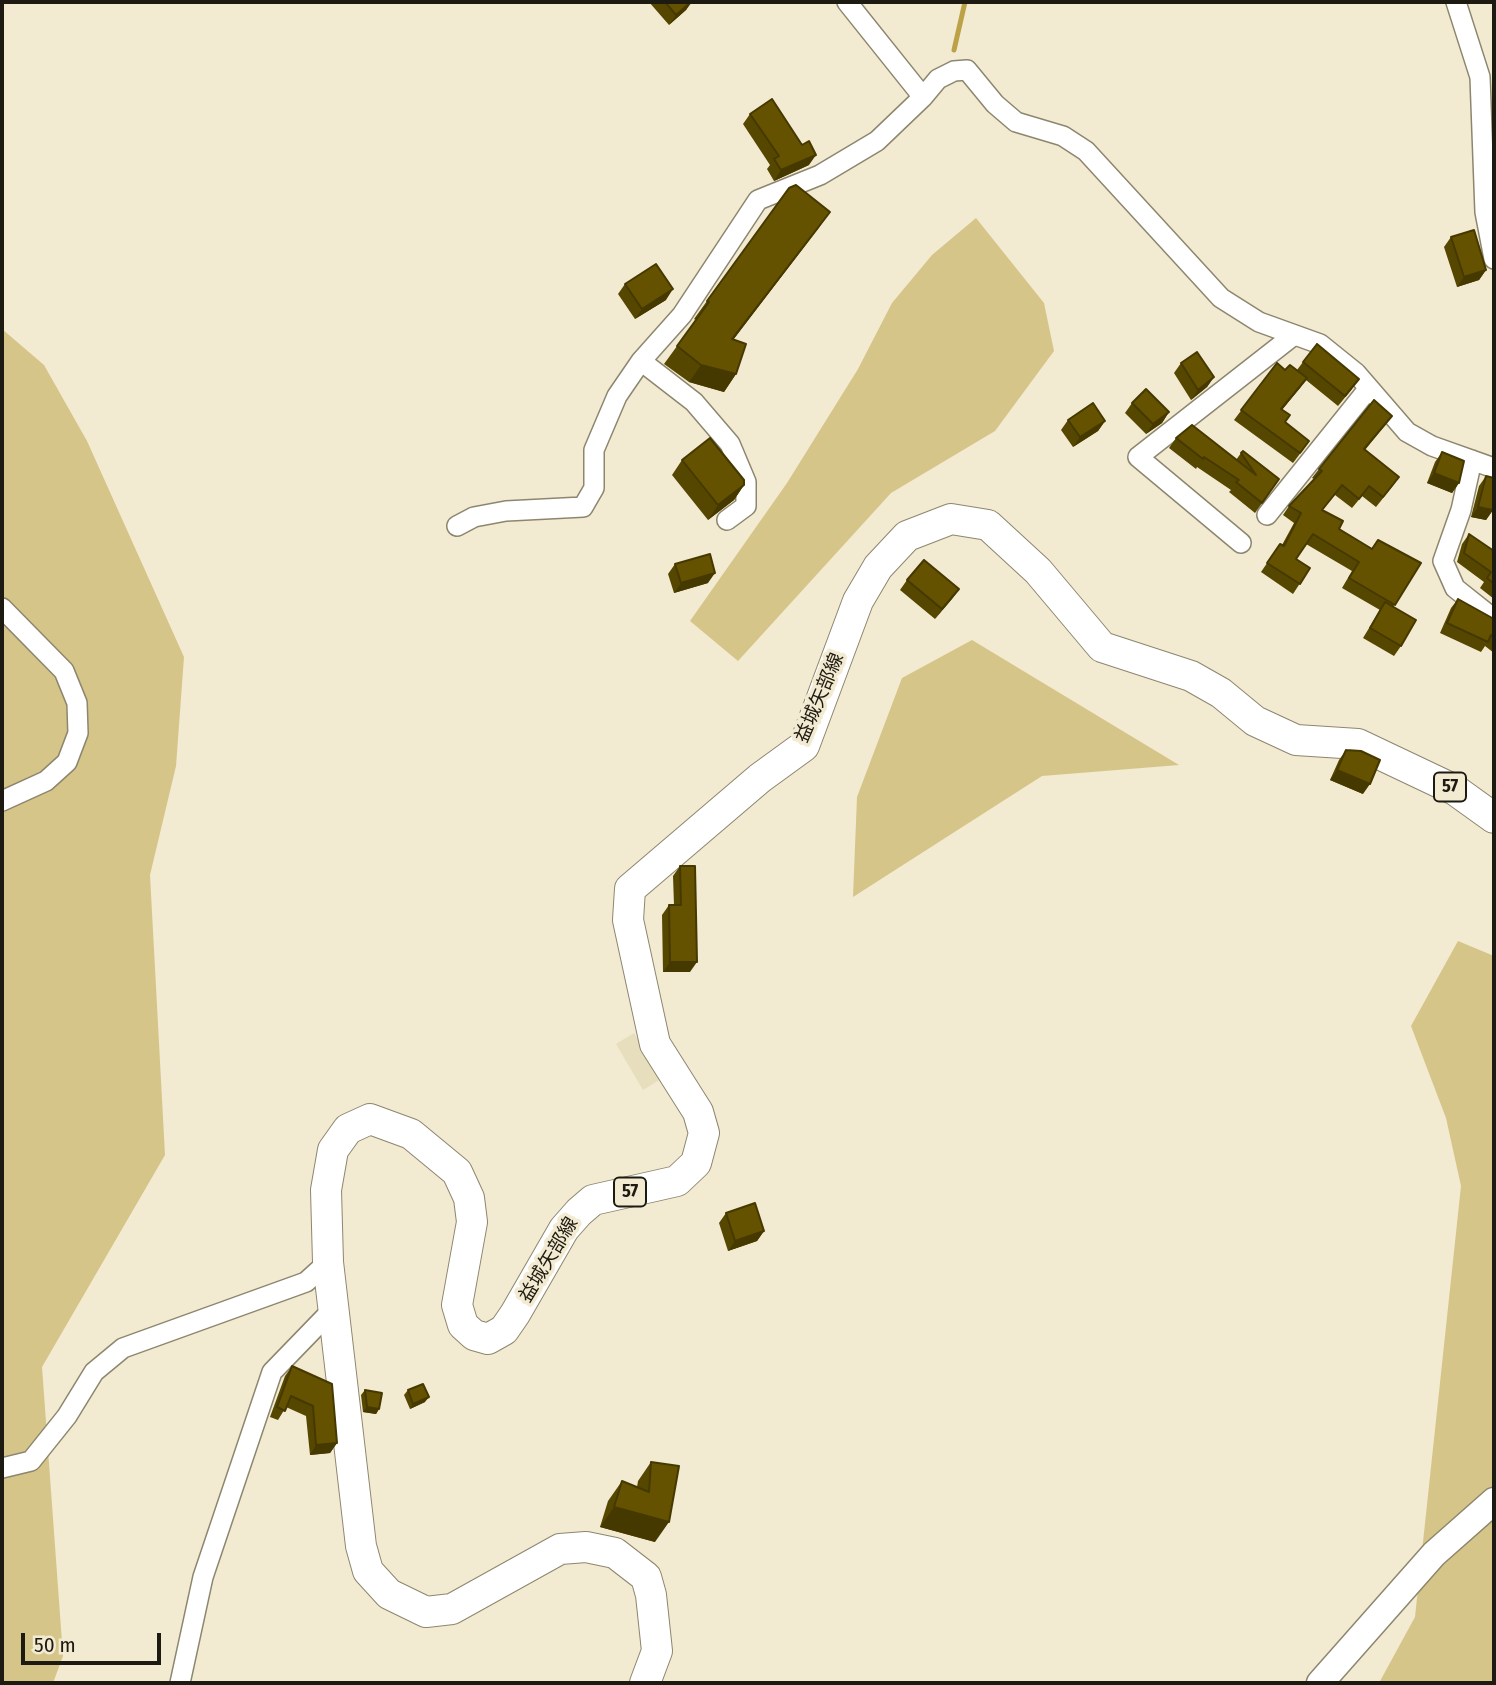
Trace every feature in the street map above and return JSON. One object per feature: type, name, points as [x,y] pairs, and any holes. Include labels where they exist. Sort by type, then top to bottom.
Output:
[{"type":"main road","name":"益城矢部線","points":[[645,1683],[657,1651],[651,1595],[646,1577],[615,1553],[586,1548],[561,1549],[452,1609],[426,1612],[389,1594],[368,1571],[361,1546],[328,1262],[326,1190],[333,1150],[348,1129],[370,1119],[411,1134],[457,1172],[469,1198],[472,1222],[457,1305],[463,1325],[474,1335],[488,1339],[504,1329],[564,1229],[593,1200],[677,1181],[696,1163],[704,1133],[698,1112],[655,1044],[628,920],[630,889],[760,778],[804,746],[858,601],[878,567],[907,536],[951,519],[988,525],[1038,572],[1102,647],[1191,676],[1221,693],[1255,721],[1296,740],[1358,744],[1455,790],[1494,818]]},
{"type":"street","points":[[847,2],[923,97]]},
{"type":"street","points":[[1456,2],[1480,77],[1485,212],[1494,259]]},
{"type":"street","points":[[457,526],[474,517],[506,511],[583,507],[594,488],[594,450],[617,396],[641,361],[682,315],[758,200],[820,175],[877,141],[938,79],[954,71],[967,70],[995,104],[1016,122],[1063,136],[1086,151],[1221,298],[1259,322],[1320,344],[1356,373],[1407,432],[1494,468]]},
{"type":"street","points":[[1241,544],[1138,457],[1294,335]]},
{"type":"street","points":[[641,361],[694,402],[730,444],[746,482],[746,506],[727,520]]},
{"type":"street","points":[[1267,515],[1369,388]]},
{"type":"street","points":[[1472,460],[1461,510],[1444,561],[1454,588],[1494,619]]},
{"type":"street","points":[[2,608],[64,671],[77,703],[78,733],[67,762],[46,781],[2,801]]},
{"type":"street","points":[[2,1468],[31,1461],[67,1416],[94,1372],[123,1348],[306,1282],[328,1262]]},
{"type":"street","points":[[180,1683],[203,1577],[272,1372],[334,1308]]},
{"type":"street","points":[[1320,1683],[1434,1554],[1494,1501]]},
{"type":"shaded area","points":[[976,218],[1044,303],[1054,351],[995,431],[891,493],[738,661],[690,621],[787,483],[858,369],[892,303],[932,255]]},
{"type":"shaded area","points":[[2,329],[44,365],[87,441],[184,657],[176,766],[150,875],[165,1155],[42,1367],[63,1656],[53,1683],[2,1683]]},
{"type":"shaded area","points":[[972,640],[1179,765],[1042,776],[853,897],[857,797],[902,678]]},
{"type":"shaded area","points":[[1458,941],[1494,956],[1494,1683],[1379,1683],[1415,1617],[1461,1186],[1446,1118],[1411,1026]]},
{"type":"shaded area","points":[[634,1033],[661,1079],[643,1090],[616,1044]]},
{"type":"building","points":[[665,2],[691,2],[676,15]]},
{"type":"building","points":[[772,99],[802,145],[809,141],[816,155],[781,170],[774,159],[779,156],[750,114]]},
{"type":"building","points":[[796,185],[830,212],[732,339],[746,344],[736,374],[701,365],[677,346],[789,188]]},
{"type":"building","points":[[1474,230],[1486,270],[1464,277],[1451,237]]},
{"type":"building","points":[[656,264],[673,289],[642,309],[625,284]]},
{"type":"building","points":[[1317,344],[1359,379],[1345,396],[1303,362]]},
{"type":"building","points":[[1197,352],[1214,377],[1198,390],[1181,363]]},
{"type":"building","points":[[1277,363],[1285,370],[1290,365],[1307,378],[1281,409],[1290,415],[1285,422],[1309,441],[1300,453],[1241,410]]},
{"type":"building","points":[[1146,389],[1169,412],[1153,424],[1132,403]]},
{"type":"building","points":[[1374,400],[1392,416],[1364,449],[1399,477],[1383,497],[1369,486],[1359,499],[1342,485],[1322,510],[1343,521],[1339,529],[1372,549],[1378,540],[1421,563],[1395,605],[1349,578],[1359,562],[1313,534],[1296,559],[1310,568],[1300,584],[1267,563],[1280,544],[1284,546],[1301,513],[1289,506],[1322,471],[1319,469]]},
{"type":"building","points":[[1093,403],[1105,421],[1080,437],[1068,420]]},
{"type":"building","points":[[1192,425],[1256,475],[1241,453],[1243,451],[1279,479],[1262,503],[1236,482],[1239,480],[1204,457],[1203,459],[1176,438]]},
{"type":"building","points":[[710,438],[744,480],[744,485],[718,505],[682,460]]},
{"type":"building","points":[[1442,452],[1464,461],[1459,483],[1434,473]]},
{"type":"building","points":[[1486,476],[1494,478],[1493,510],[1478,507]]},
{"type":"building","points":[[1469,534],[1494,551],[1494,584],[1487,578],[1491,572],[1464,553]]},
{"type":"building","points":[[710,554],[715,573],[681,583],[675,564]]},
{"type":"building","points":[[924,560],[959,589],[942,609],[907,580]]},
{"type":"building","points":[[1458,599],[1494,619],[1494,638],[1491,635],[1488,642],[1447,623]]},
{"type":"building","points":[[1385,602],[1416,620],[1401,646],[1370,628]]},
{"type":"building","points":[[1346,750],[1361,751],[1380,760],[1370,784],[1337,770]]},
{"type":"building","points":[[680,866],[695,866],[697,962],[670,962],[669,905],[681,905]]},
{"type":"building","points":[[755,1203],[764,1231],[735,1241],[726,1213]]},
{"type":"building","points":[[292,1366],[332,1384],[337,1443],[316,1445],[313,1406],[291,1396],[285,1411],[277,1407]]},
{"type":"building","points":[[423,1384],[429,1397],[413,1404],[408,1390]]},
{"type":"building","points":[[365,1390],[382,1393],[379,1409],[367,1407]]},
{"type":"building","points":[[651,1462],[679,1466],[669,1522],[614,1507],[622,1481],[649,1492]]},
{"type":"waterway","points":[[954,50],[965,2]]}]
